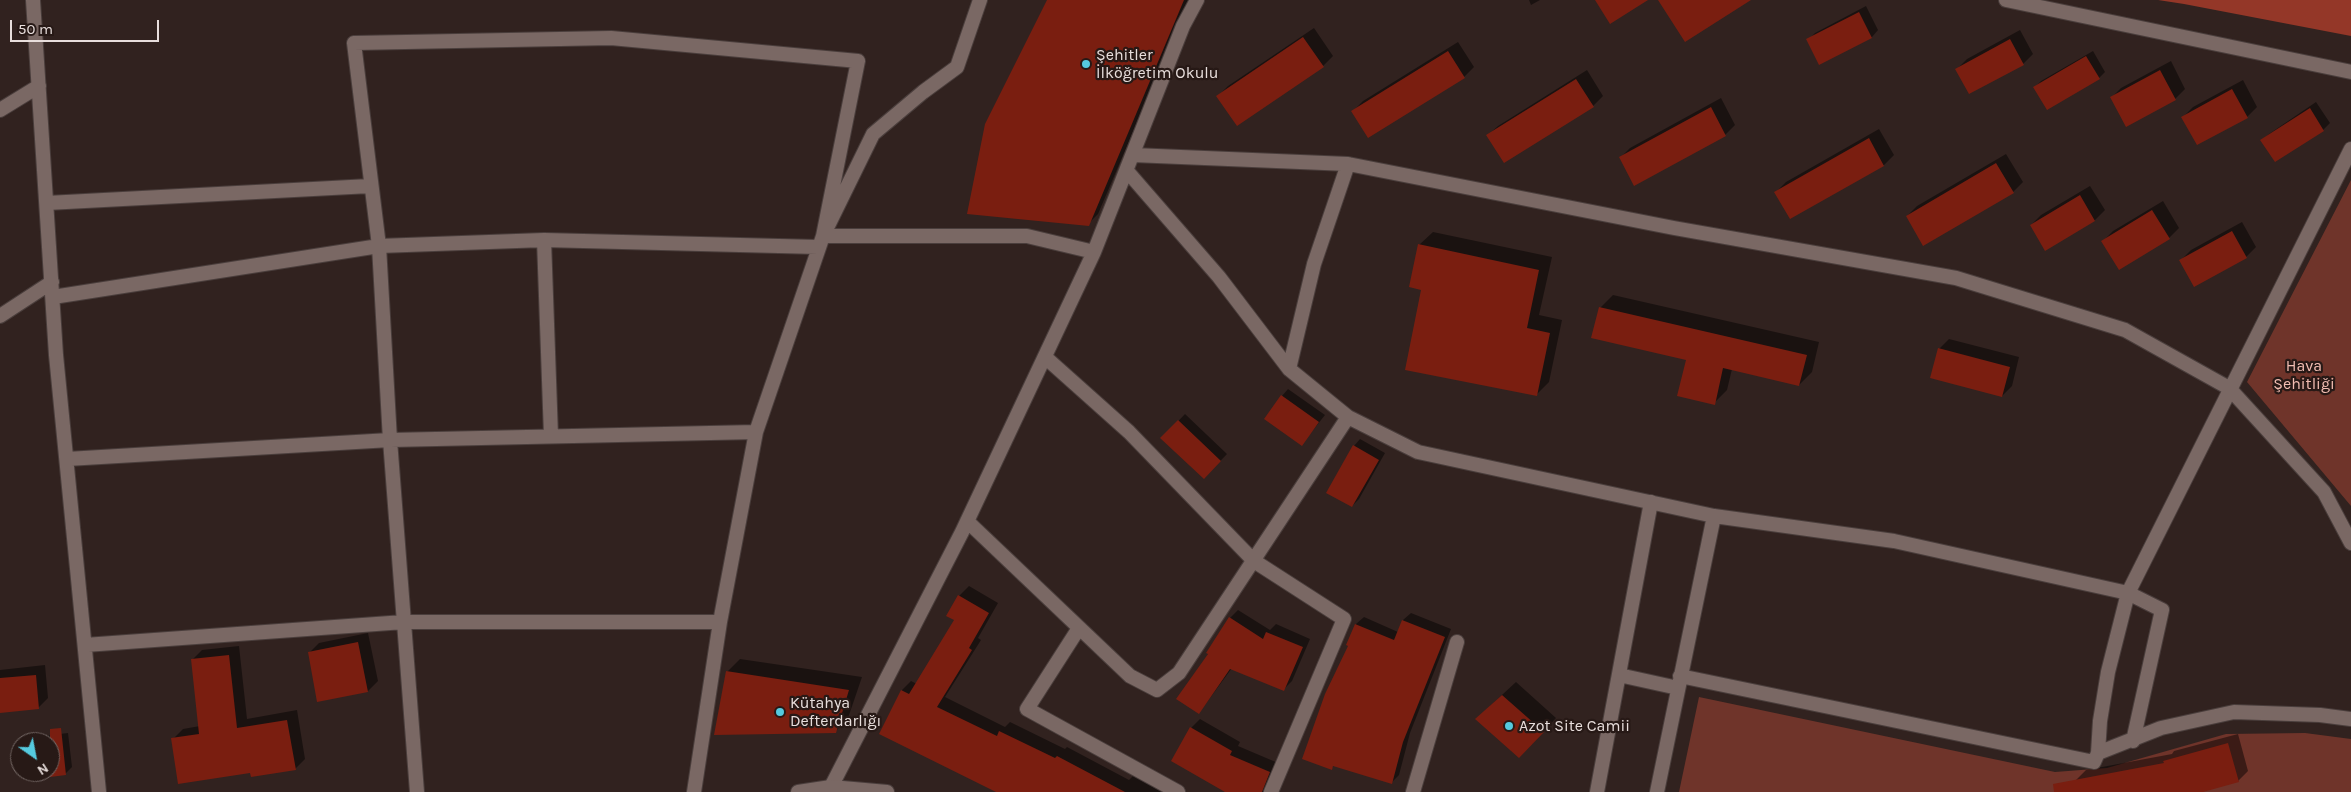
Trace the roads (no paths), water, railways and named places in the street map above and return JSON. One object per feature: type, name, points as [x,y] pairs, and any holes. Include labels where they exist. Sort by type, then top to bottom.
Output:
[{"type":"street","points":[[33,0],[53,297],[99,792]]},
{"type":"street","points":[[694,792],[720,622],[756,432],[821,242],[873,134],[923,92],[958,68],[980,0]]},
{"type":"street","points":[[831,790],[967,521],[1045,358],[1094,252],[1184,26],[1197,0]]},
{"type":"street","points":[[2006,0],[2351,72]]},
{"type":"street","points":[[417,792],[390,440],[379,246],[370,186],[366,132],[354,43],[611,38],[858,61],[821,242]]},
{"type":"street","points":[[0,110],[39,86]]},
{"type":"street","points":[[1619,675],[1679,682],[2094,762],[2098,753],[2100,721],[2108,672],[2128,593],[2229,388],[2351,149]]},
{"type":"street","points":[[1133,155],[1348,164],[1674,228],[1956,278],[2125,330],[2229,388],[2324,492],[2351,543]]},
{"type":"street","points":[[1290,369],[1314,264],[1348,164]]},
{"type":"street","points":[[1127,171],[1220,277],[1290,369],[1348,417],[1418,452],[1714,516],[1894,541],[2128,593],[2162,610],[2132,741]]},
{"type":"street","points":[[47,203],[370,186]]},
{"type":"street","points":[[53,297],[379,246],[544,240],[821,242],[1027,236],[1094,252]]},
{"type":"street","points":[[544,240],[551,436]]},
{"type":"street","points":[[0,316],[52,282]]},
{"type":"street","points":[[1045,358],[1129,432],[1254,561],[1344,619],[1271,792]]},
{"type":"street","points":[[967,521],[1130,676],[1157,690],[1179,673],[1348,417]]},
{"type":"street","points":[[67,459],[390,440],[756,432]]},
{"type":"street","points":[[1597,792],[1651,502]]},
{"type":"street","points":[[1657,792],[1714,516]]},
{"type":"street","points":[[85,645],[404,622],[720,622]]},
{"type":"street","points":[[1080,628],[1027,709],[1178,792]]},
{"type":"street","points":[[1413,792],[1457,642]]},
{"type":"street","points":[[2098,753],[2161,728],[2234,712],[2320,715],[2351,719]]},
{"type":"street","points":[[798,792],[831,790],[887,792]]},
{"type":"place","name":"Şehitler İlköğretim Okulu","points":[[1086,64]]},
{"type":"place","name":"Kütahya Defterdarlığı","points":[[780,712]]},
{"type":"place","name":"Azot Site Camii","points":[[1509,726]]},
{"type":"park label","name":"Hava Şehitliği","points":[[2304,375]]}]
